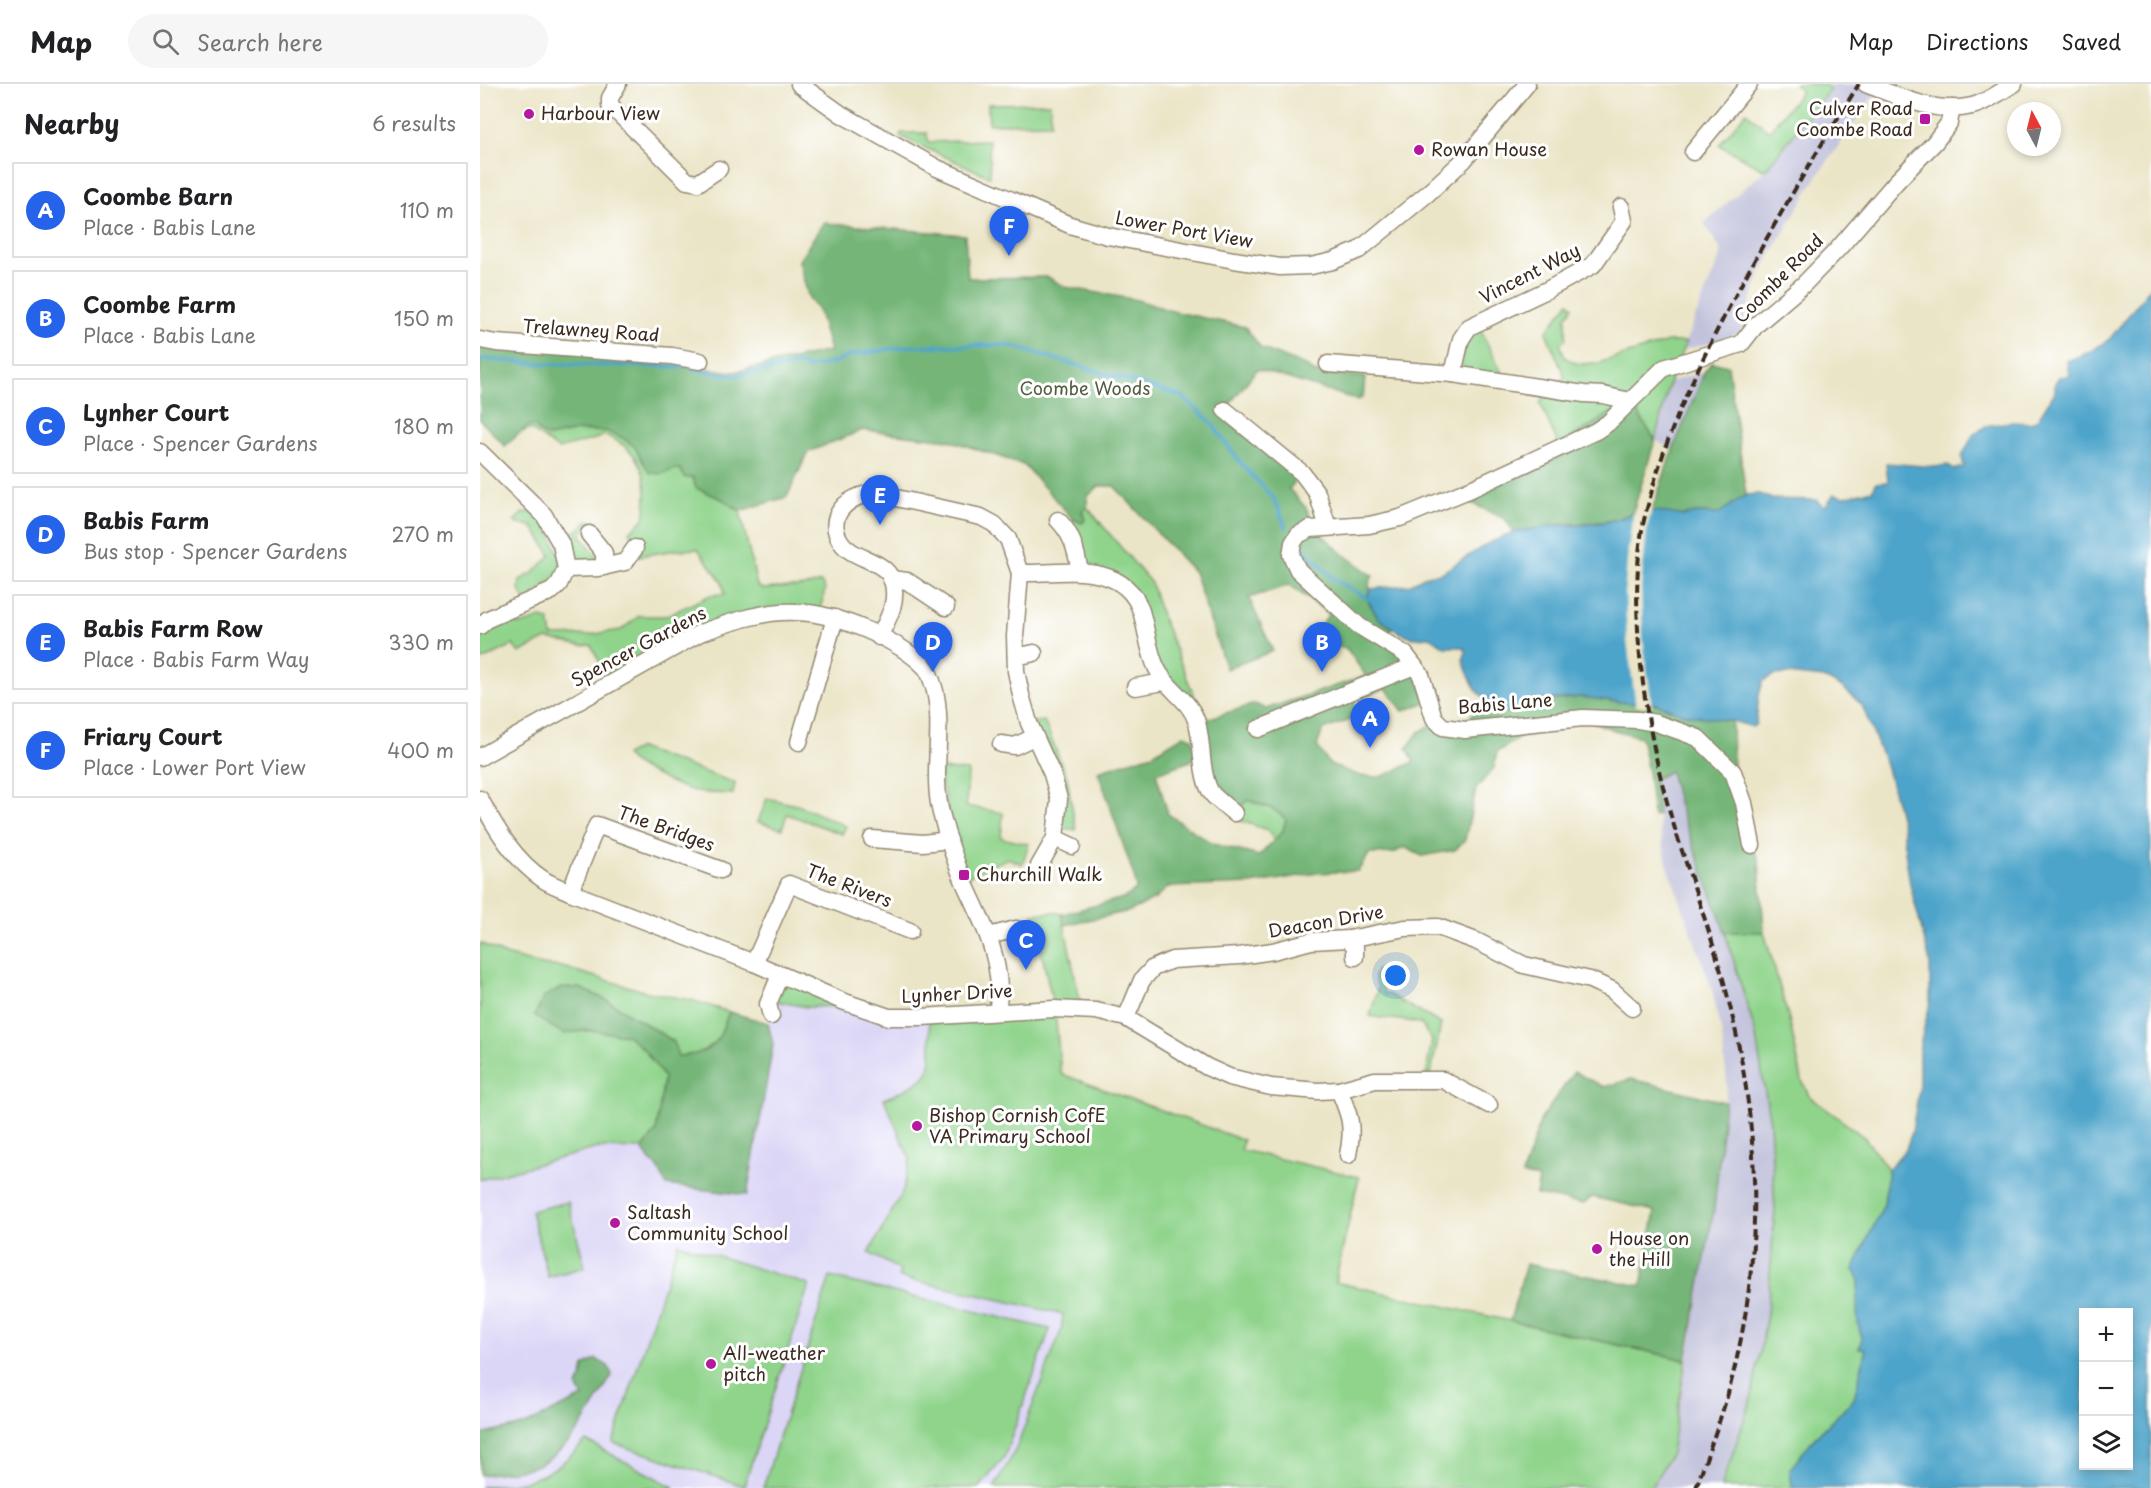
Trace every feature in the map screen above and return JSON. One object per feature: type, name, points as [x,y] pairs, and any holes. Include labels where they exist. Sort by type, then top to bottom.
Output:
[{"type":"street","points":[[618,84],[610,98],[610,105],[687,181],[698,183],[719,169]]},
{"type":"street","name":"Lower Port View","points":[[799,84],[841,114],[937,168],[1070,225],[1089,232],[1119,238],[1280,267],[1311,266],[1333,261],[1359,250],[1464,160],[1527,84]]},
{"type":"street","points":[[1693,152],[1749,84]]},
{"type":"street","points":[[1866,84],[1923,104],[1952,108],[1973,106],[2014,84]]},
{"type":"street","name":"Coombe Road","points":[[1328,527],[1348,528],[1400,518],[1455,495],[1608,423],[1664,368],[1741,344],[1756,325],[1803,285],[1838,249],[1896,182],[1935,142],[1949,123],[1952,108]]},
{"type":"street","name":"Vincent Way","points":[[1453,374],[1461,339],[1469,327],[1593,265],[1624,221],[1621,207]]},
{"type":"street","name":"Trelawney Road","points":[[480,340],[692,364]]},
{"type":"street","points":[[1328,364],[1371,360],[1584,394],[1611,396],[1630,401]]},
{"type":"street","points":[[1225,410],[1302,473],[1317,493],[1328,527]]},
{"type":"street","points":[[480,452],[544,515],[561,544],[566,570],[559,584],[552,591],[488,619],[480,626]]},
{"type":"street","points":[[879,637],[891,611],[894,596],[891,579],[886,570],[851,552],[837,536],[835,523],[838,511],[846,503],[864,494],[874,493],[981,517],[994,524],[1008,539],[1020,573],[1015,636],[1021,695],[1034,737],[1052,774],[1059,799],[1055,838],[1039,866]]},
{"type":"street","points":[[1058,520],[1068,530],[1076,549],[1080,571]]},
{"type":"street","name":"Babis Lane","points":[[1328,527],[1310,529],[1298,535],[1293,543],[1291,555],[1298,570],[1359,626],[1406,654],[1421,675],[1434,718],[1443,727],[1465,730],[1583,718],[1638,720],[1656,723],[1698,738],[1733,772],[1744,803],[1752,845]]},
{"type":"street","points":[[589,534],[604,553],[604,567]]},
{"type":"street","points":[[566,570],[604,567],[625,562],[635,548]]},
{"type":"street","points":[[1020,573],[1080,571],[1110,578],[1128,590],[1140,609],[1153,660],[1164,682],[1194,712],[1206,778],[1211,793],[1234,813]]},
{"type":"street","points":[[891,579],[907,581],[946,607]]},
{"type":"street","name":"Spencer Gardens","points":[[480,757],[700,633],[732,621],[761,615],[798,612],[835,618],[879,637],[908,652],[927,668],[935,690],[939,714],[940,811],[963,879],[989,936],[999,976],[998,1012]]},
{"type":"street","points":[[799,742],[835,618]]},
{"type":"street","points":[[1016,657],[1034,653]]},
{"type":"street","points":[[1258,729],[1414,666]]},
{"type":"street","points":[[1135,687],[1164,682]]},
{"type":"street","points":[[1001,744],[1015,746],[1034,737]]},
{"type":"street","name":"Lynher Drive","points":[[480,799],[518,858],[544,880],[754,963],[842,1001],[889,1017],[1071,1008],[1126,1018],[1207,1067],[1229,1077],[1271,1087],[1318,1091],[1340,1089],[1375,1080],[1443,1080],[1490,1104]]},
{"type":"street","name":"The Bridges","points":[[570,892],[597,825],[721,870]]},
{"type":"street","points":[[872,838],[923,843],[949,840]]},
{"type":"street","points":[[1055,838],[1072,846]]},
{"type":"street","name":"The Rivers","points":[[754,963],[789,884],[910,930]]},
{"type":"street","name":"Deacon Drive","points":[[1126,1018],[1142,980],[1153,968],[1172,960],[1239,956],[1273,951],[1311,941],[1349,939],[1405,928],[1438,927],[1476,941],[1524,965],[1614,985],[1632,1008]]},
{"type":"street","points":[[989,936],[1016,929]]},
{"type":"street","points":[[1349,939],[1355,947],[1355,957]]},
{"type":"street","points":[[771,1016],[768,1004],[780,975]]},
{"type":"street","points":[[1340,1089],[1350,1116],[1352,1136],[1348,1155]]},
{"type":"shaded area","points":[[1833,84],[1887,84],[1870,100],[1812,184],[1760,273],[1740,332],[1722,340],[1682,350],[1722,252],[1704,223],[1765,170]]},
{"type":"shaded area","points":[[1705,371],[1673,450],[1655,440],[1670,382]]},
{"type":"shaded area","points":[[1670,770],[1680,809],[1725,932],[1755,1031],[1770,1122],[1775,1209],[1767,1314],[1751,1400],[1721,1488],[1651,1488],[1671,1453],[1714,1209],[1727,1083],[1722,1036],[1712,989],[1668,867],[1660,832],[1654,779]]},
{"type":"shaded area","name":"Saltash Community School","points":[[542,965],[562,967],[647,992],[691,1000],[768,1023],[770,1031],[767,1009],[770,1000],[843,1006],[888,1021],[1055,1012],[1061,1074],[1243,1140],[1241,1150],[1327,1169],[1260,1488],[675,1488],[586,1441],[567,1461],[542,1477],[480,1487],[480,1020]]},
{"type":"green space","points":[[1794,84],[1822,84],[1831,88],[1765,170],[1719,145],[1746,112],[1769,131],[1802,91]]},
{"type":"green space","points":[[1050,103],[1051,123],[989,124],[988,104]]},
{"type":"green space","points":[[901,133],[927,133],[928,142],[989,140],[990,177],[910,141],[900,136]]},
{"type":"green space","name":"Coombe Woods","points":[[823,223],[965,235],[968,278],[1048,277],[1065,287],[1137,300],[1172,311],[1245,327],[1261,348],[1308,367],[1312,372],[1365,377],[1363,397],[1358,400],[1257,369],[1225,410],[1302,473],[1289,489],[1306,508],[1316,529],[1343,554],[1373,576],[1369,583],[1367,599],[1378,618],[1392,628],[1386,642],[1405,654],[1429,701],[1403,711],[1386,688],[1354,701],[1361,716],[1323,730],[1317,746],[1329,764],[1360,776],[1381,777],[1414,762],[1407,748],[1418,733],[1437,721],[1443,727],[1467,719],[1489,701],[1498,707],[1582,697],[1658,704],[1683,714],[1732,721],[1733,772],[1752,845],[1759,861],[1764,932],[1725,932],[1680,809],[1670,771],[1654,779],[1658,815],[1653,816],[1641,737],[1583,718],[1519,738],[1497,752],[1494,768],[1476,789],[1465,840],[1455,850],[1422,856],[1404,847],[1394,853],[1369,854],[1358,871],[1317,873],[1251,884],[1168,887],[1155,899],[1130,911],[1064,925],[1062,914],[1124,898],[1136,890],[1135,879],[1098,771],[1153,754],[1184,735],[1192,738],[1196,759],[1156,773],[1168,814],[1213,844],[1259,856],[1283,831],[1286,819],[1273,809],[1248,800],[1234,813],[1211,793],[1199,729],[1207,719],[1255,704],[1266,709],[1366,676],[1347,649],[1329,644],[1321,625],[1329,614],[1289,585],[1249,598],[1273,651],[1226,669],[1194,572],[1114,486],[1099,486],[1088,496],[1087,507],[1082,511],[1085,520],[1082,523],[1073,519],[1024,465],[949,440],[863,430],[808,452],[787,497],[740,511],[722,499],[696,488],[693,477],[685,478],[680,469],[659,474],[649,472],[634,446],[606,431],[576,431],[549,437],[534,426],[528,426],[505,446],[480,420],[480,340],[734,372],[830,351],[819,312],[808,296],[799,261]]},
{"type":"green space","points":[[1569,302],[1573,307],[1566,317],[1566,339],[1560,344],[1565,358],[1579,364],[1598,363],[1668,342],[1686,342],[1670,381],[1655,440],[1630,401],[1560,448],[1540,403],[1551,388],[1565,377],[1546,332]]},
{"type":"green space","points":[[1477,323],[1506,381],[1453,374]]},
{"type":"green space","points":[[1712,362],[1728,366],[1746,495],[1718,514],[1697,513],[1684,516],[1652,511],[1670,457],[1705,371]]},
{"type":"green space","points":[[1630,401],[1655,440],[1633,512],[1614,520],[1556,525],[1514,532],[1505,519],[1455,495],[1544,455]]},
{"type":"green space","points":[[534,425],[542,434],[549,437],[576,431],[606,431],[634,446],[649,472],[663,473],[676,469],[686,472],[692,477],[696,488],[722,499],[740,511],[757,586],[763,589],[806,586],[821,582],[825,589],[819,615],[732,621],[610,683],[591,645],[582,646],[547,639],[519,653],[513,645],[480,661],[480,626],[499,614],[504,621],[521,625],[541,618],[549,620],[552,636],[589,635],[621,630],[639,616],[666,616],[711,595],[725,594],[722,582],[698,549],[639,556],[642,548],[629,532],[644,519],[645,480],[636,458],[628,449],[605,435],[558,449],[530,429],[520,431]]},
{"type":"green space","points":[[1087,507],[1151,583],[1160,612],[1196,700],[1194,712],[1164,682],[1128,590],[1080,571],[1068,530],[1073,519],[1082,523],[1082,511]]},
{"type":"green space","points":[[540,511],[566,569],[526,601],[519,590],[520,580],[533,573],[551,555],[532,526],[517,524],[514,521],[523,513]]},
{"type":"green space","points":[[590,520],[593,523],[580,534],[596,555],[596,563],[576,562],[571,558],[568,537]]},
{"type":"green space","points":[[1044,721],[1067,778],[1076,830],[1057,827],[1059,799],[1029,723]]},
{"type":"green space","points":[[639,748],[735,783],[733,794],[695,791],[658,776],[625,755]]},
{"type":"green space","points":[[938,769],[968,771],[966,806],[1003,813],[1001,838],[1029,844],[1022,864],[1008,858],[963,879]]},
{"type":"green space","points":[[767,798],[800,806],[846,826],[842,834],[787,814],[782,829],[758,822]]},
{"type":"green space","points":[[1247,800],[1273,809],[1286,819],[1283,831],[1274,841],[1268,830],[1235,819],[1234,813]]},
{"type":"green space","points":[[1054,912],[1062,914],[1082,1010],[1054,1009],[1033,914]]},
{"type":"green space","points":[[1725,932],[1764,932],[1789,1019],[1802,1080],[1809,1096],[1865,1138],[1888,1169],[1884,1204],[1858,1259],[1860,1284],[1857,1295],[1863,1338],[1859,1348],[1866,1348],[1854,1400],[1811,1442],[1792,1486],[1795,1488],[1721,1488],[1751,1400],[1767,1314],[1775,1209],[1770,1122],[1755,1031]]},
{"type":"green space","points":[[480,943],[506,955],[542,965],[562,967],[647,992],[691,1000],[729,1012],[718,1041],[696,1055],[677,1056],[673,1041],[608,1001],[580,988],[564,1033],[604,1031],[626,1034],[642,1047],[664,1077],[656,1132],[642,1149],[598,1148],[480,1180]]},
{"type":"green space","points":[[1377,970],[1380,970],[1384,994],[1388,994],[1441,1024],[1431,1073],[1425,1080],[1432,1040],[1421,1024],[1370,1016],[1378,988],[1374,976]]},
{"type":"green space","points":[[781,979],[843,1006],[807,1007],[770,1000]]},
{"type":"green space","points":[[561,988],[580,988],[608,1001],[673,1041],[678,1056],[700,1053],[713,1045],[729,1012],[768,1023],[773,1045],[747,1195],[666,1185],[658,1167],[650,1161],[642,1149],[656,1132],[664,1077],[644,1050],[627,1035],[587,1030],[564,1034],[534,1016],[545,996]]},
{"type":"green space","points":[[1055,1012],[1061,1074],[1243,1140],[1241,1150],[1359,1177],[1335,1282],[1686,1360],[1671,1453],[1651,1488],[994,1488],[1016,1449],[1061,1331],[1063,1314],[898,1277],[900,1270],[869,1253],[903,1191],[910,1159],[884,1099],[914,1085],[928,1072],[931,1053],[929,1021]]},
{"type":"green space","points":[[1574,1072],[1604,1087],[1631,1079],[1725,1102],[1714,1209],[1686,1360],[1510,1321],[1526,1264],[1641,1286],[1655,1211],[1592,1197],[1584,1204],[1536,1195],[1539,1178],[1522,1175],[1541,1119]]},
{"type":"green space","points":[[568,1202],[585,1267],[548,1277],[531,1211]]},
{"type":"green space","name":"All-weather pitch","points":[[678,1243],[809,1285],[744,1486],[613,1443]]},
{"type":"green space","points":[[830,1277],[1050,1329],[1004,1458],[979,1488],[763,1488]]},
{"type":"green space","points":[[596,1359],[608,1366],[612,1375],[582,1425],[563,1447],[552,1457],[533,1467],[480,1475],[480,1435],[527,1424],[583,1397],[577,1386],[584,1366]]},
{"type":"green space","points":[[586,1441],[675,1488],[480,1488],[524,1482],[535,1478],[570,1457]]},
{"type":"water","points":[[2151,287],[2151,1488],[1795,1488],[1792,1486],[1790,1469],[1811,1442],[1854,1399],[1866,1349],[1859,1348],[1862,1338],[1857,1313],[1859,1280],[1854,1270],[1884,1205],[1888,1169],[1906,1149],[1912,1132],[1919,1089],[1919,1050],[1930,1003],[1930,962],[1910,884],[1903,828],[1887,768],[1862,705],[1842,687],[1824,678],[1787,674],[1774,675],[1763,681],[1756,724],[1753,727],[1732,721],[1683,714],[1658,704],[1582,697],[1537,701],[1510,713],[1491,703],[1479,693],[1463,660],[1466,652],[1463,647],[1445,647],[1430,637],[1414,638],[1399,632],[1378,618],[1367,599],[1370,589],[1409,585],[1424,577],[1443,572],[1487,544],[1514,532],[1557,525],[1605,522],[1637,512],[1657,511],[1684,516],[1697,513],[1718,514],[1746,495],[1759,494],[1772,499],[1816,500],[1825,507],[1834,494],[1844,497],[1873,490],[1876,483],[1888,482],[1886,463],[1936,467],[1946,465],[1953,470],[1964,467],[1962,456],[1973,435],[1986,426],[2010,422],[2031,423],[2038,419],[2055,392],[2055,383],[2059,377],[2069,376],[2067,361],[2108,341]]},
{"type":"pier","points":[[1652,508],[1647,529],[1641,588],[1643,640],[1652,707],[1636,706],[1627,640],[1625,587],[1634,509]]},
{"type":"waterway","points":[[693,369],[734,376],[800,364],[807,368],[833,363],[851,355],[911,346],[1008,345],[1181,396],[1209,420],[1240,462],[1274,499],[1286,527]]},
{"type":"waterway","points":[[480,359],[548,364],[683,367]]},
{"type":"waterway","points":[[1302,547],[1335,580],[1369,599]]},
{"type":"railway","points":[[1696,1488],[1720,1420],[1739,1349],[1752,1254],[1753,1158],[1742,1063],[1726,990],[1671,816],[1654,748],[1638,637],[1638,564],[1642,530],[1659,466],[1679,412],[1703,359],[1770,232],[1859,84]]},
{"type":"place","name":"Harbour View","points":[[529,114]]},
{"type":"place","name":"Culver Road Coombe Road","points":[[1925,119]]},
{"type":"place","name":"Rowan House","points":[[1419,150]]},
{"type":"place","name":"Friary Court","points":[[1009,256]]},
{"type":"place","name":"Babis Farm Row","points":[[880,525]]},
{"type":"place","name":"Babis Farm","points":[[933,672]]},
{"type":"place","name":"Coombe Farm","points":[[1322,672]]},
{"type":"place","name":"Coombe Barn","points":[[1370,748]]},
{"type":"place","name":"Churchill Walk","points":[[964,875]]},
{"type":"place","name":"Lynher Court","points":[[1026,970]]},
{"type":"place","name":"Bishop Cornish CofE VA Primary School","points":[[917,1126]]},
{"type":"place","name":"Saltash Community School","points":[[615,1223]]},
{"type":"place","name":"House on the Hill","points":[[1597,1249]]},
{"type":"place","name":"All-weather pitch","points":[[711,1364]]}]
